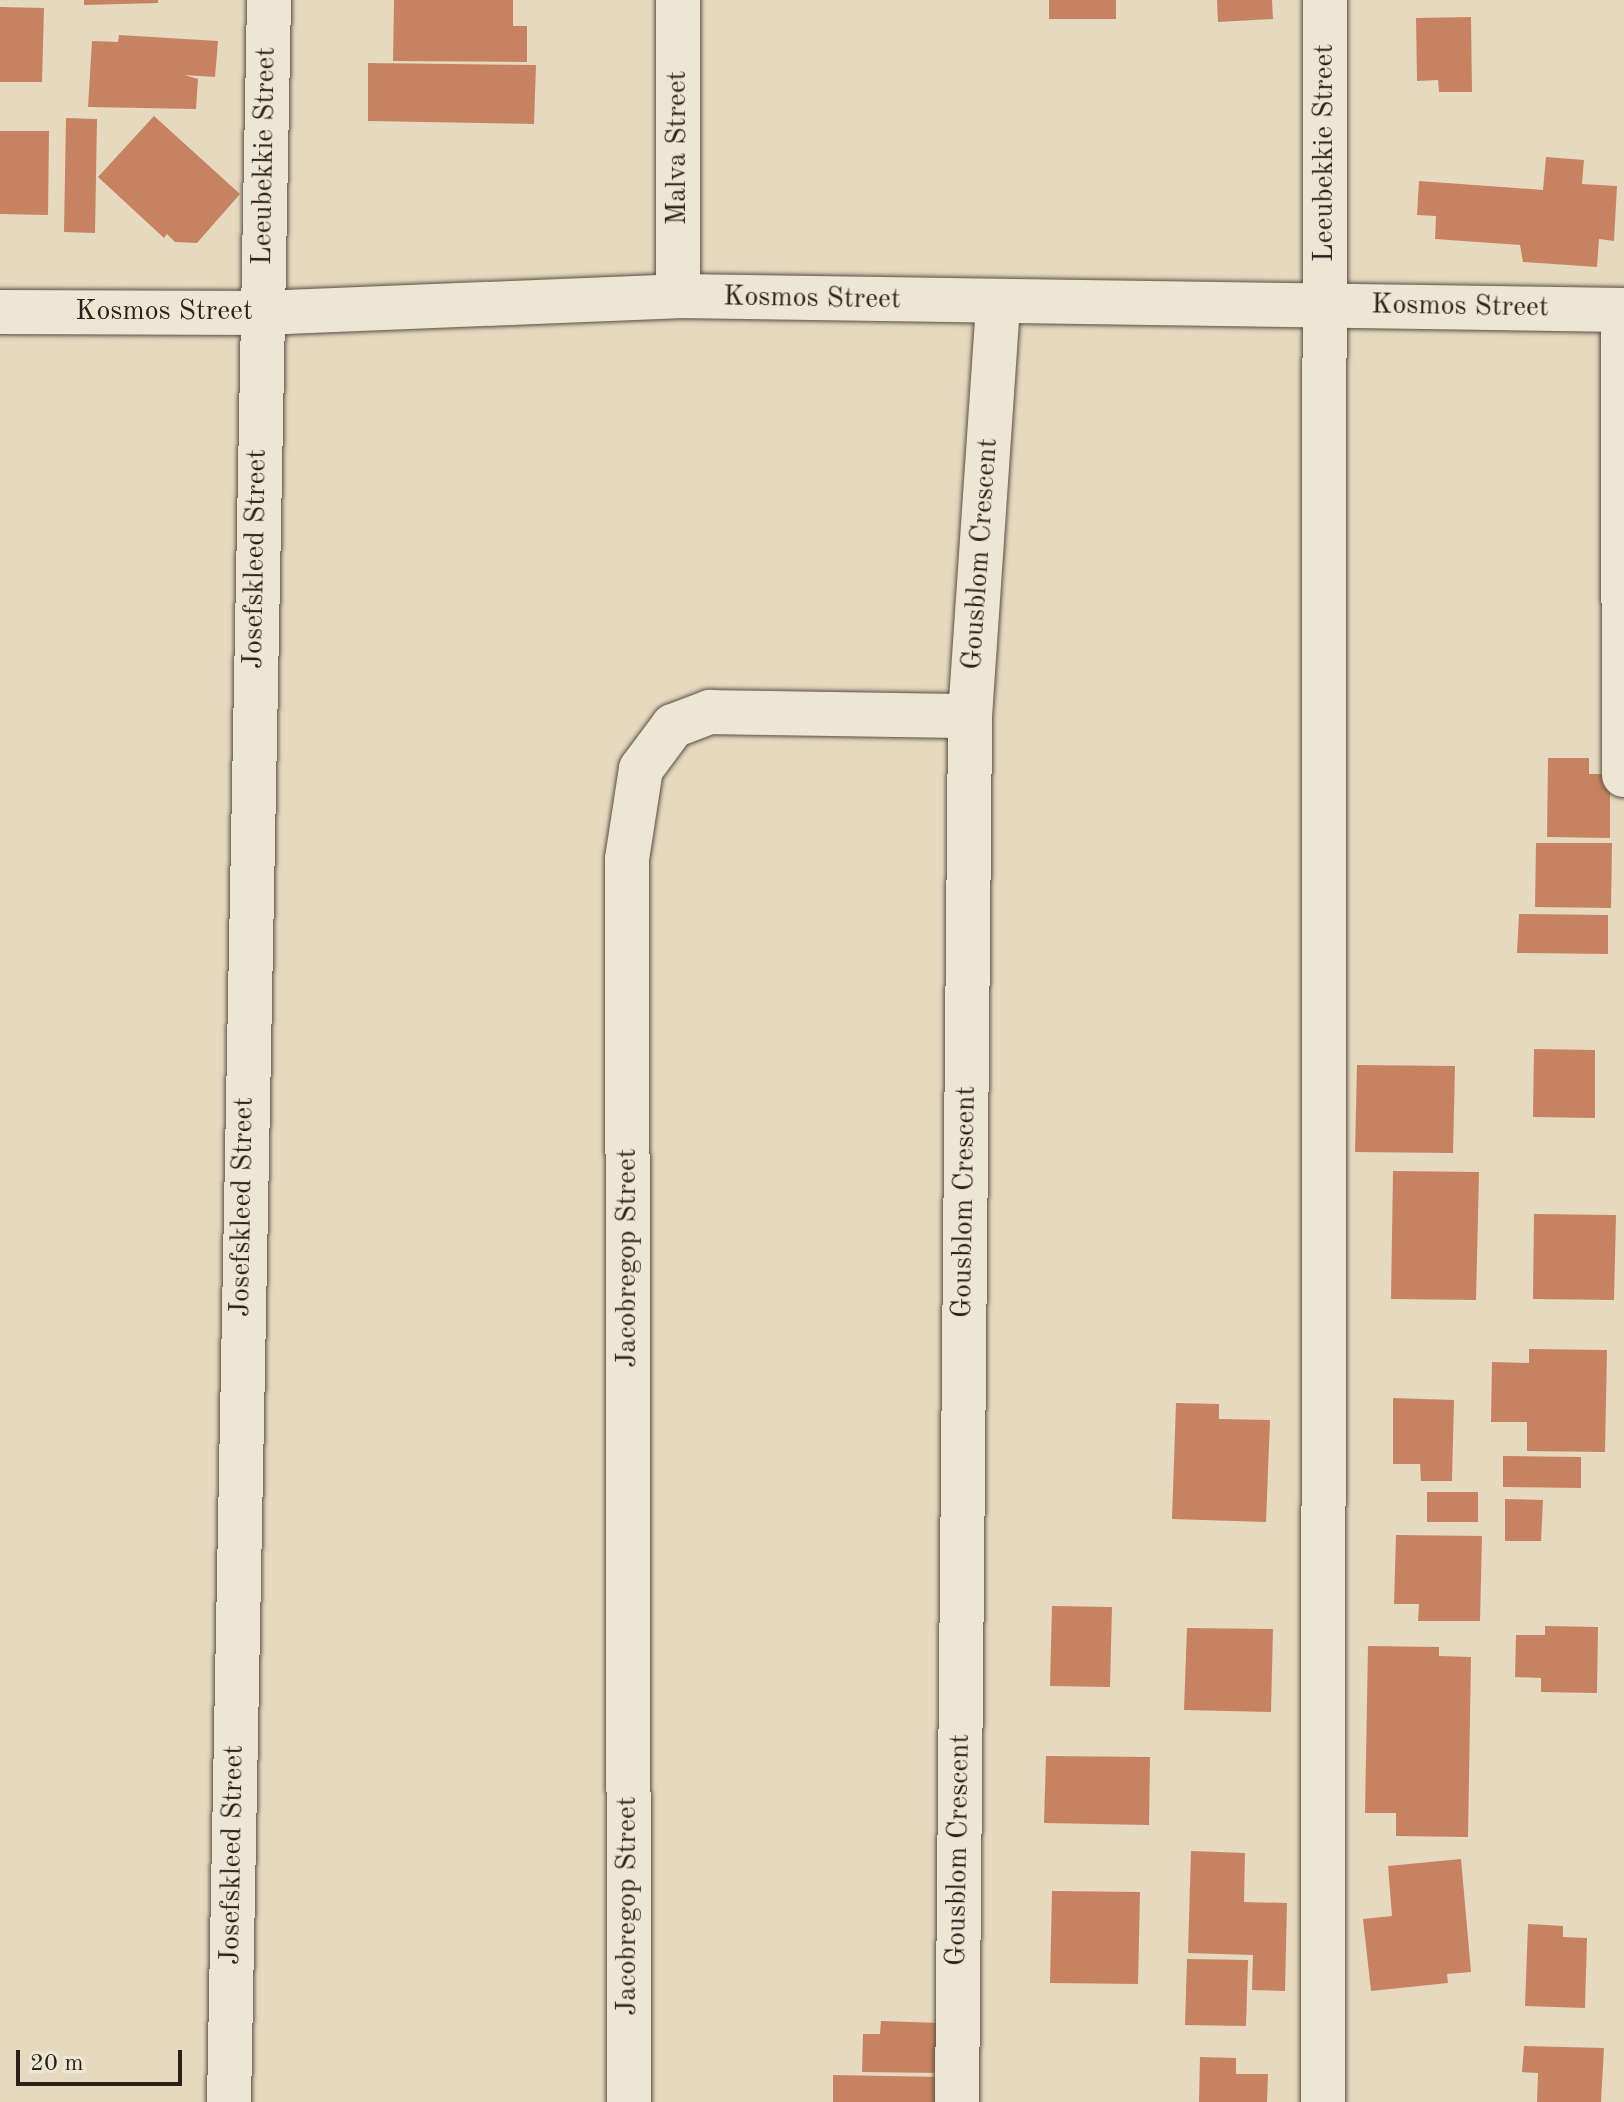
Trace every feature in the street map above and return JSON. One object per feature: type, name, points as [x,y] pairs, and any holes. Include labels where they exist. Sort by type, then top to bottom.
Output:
[{"type":"street","name":"Leeubekkie Street","points":[[261,313],[269,0]]},
{"type":"street","name":"Malva Street","points":[[678,0],[678,296]]},
{"type":"street","name":"Leeubekkie Street","points":[[1325,0],[1325,305]]},
{"type":"street","name":"Kosmos Street","points":[[0,312],[261,313],[678,296],[1624,310]]},
{"type":"street","name":"Gousblom Crescent","points":[[957,2102],[970,716],[998,302]]},
{"type":"street","points":[[1323,2102],[1325,305]]},
{"type":"street","points":[[1624,310],[1624,775]]},
{"type":"street","name":"Josefskleed Street","points":[[229,2102],[261,313]]},
{"type":"street","name":"Jacobregop Street","points":[[629,2102],[627,859],[641,769],[673,726],[710,712],[970,716]]},
{"type":"building","points":[[84,0],[158,0],[158,3],[84,5]]},
{"type":"building","points":[[394,0],[513,0],[513,26],[527,26],[527,62],[393,61]]},
{"type":"building","points":[[1049,0],[1116,0],[1116,19],[1049,19]]},
{"type":"building","points":[[1217,0],[1272,0],[1273,19],[1218,22]]},
{"type":"building","points":[[0,7],[44,8],[42,82],[0,82]]},
{"type":"building","points":[[1471,17],[1472,92],[1439,92],[1438,80],[1417,81],[1416,18]]},
{"type":"building","points":[[119,35],[218,41],[215,77],[184,75],[198,79],[196,109],[88,107],[92,41],[118,42]]},
{"type":"building","points":[[368,63],[536,65],[534,124],[368,121]]},
{"type":"building","points":[[154,116],[240,194],[197,243],[175,242],[167,234],[164,238],[98,177]]},
{"type":"building","points":[[66,118],[97,119],[95,233],[64,232]]},
{"type":"building","points":[[0,131],[49,131],[48,215],[0,214]]},
{"type":"building","points":[[1546,157],[1584,160],[1582,184],[1617,186],[1614,241],[1599,239],[1597,267],[1523,262],[1520,245],[1435,239],[1436,216],[1417,215],[1419,181],[1543,190]]},
{"type":"building","points":[[1548,758],[1589,758],[1589,774],[1610,774],[1610,838],[1547,837]]},
{"type":"building","points":[[1536,843],[1612,843],[1611,908],[1535,907]]},
{"type":"building","points":[[1519,914],[1608,915],[1608,954],[1517,953]]},
{"type":"building","points":[[1534,1049],[1595,1050],[1595,1118],[1533,1117]]},
{"type":"building","points":[[1357,1065],[1455,1066],[1453,1153],[1355,1152]]},
{"type":"building","points":[[1393,1171],[1479,1172],[1476,1300],[1391,1299]]},
{"type":"building","points":[[1534,1214],[1616,1215],[1614,1300],[1533,1299]]},
{"type":"building","points":[[1529,1349],[1607,1350],[1605,1452],[1527,1451],[1527,1422],[1491,1422],[1492,1362],[1529,1363]]},
{"type":"building","points":[[1393,1398],[1454,1400],[1452,1481],[1421,1481],[1420,1464],[1393,1464]]},
{"type":"building","points":[[1176,1403],[1219,1404],[1219,1419],[1270,1420],[1266,1522],[1172,1519]]},
{"type":"building","points":[[1503,1456],[1581,1457],[1581,1488],[1503,1487]]},
{"type":"building","points":[[1427,1492],[1478,1492],[1478,1522],[1427,1522]]},
{"type":"building","points":[[1505,1499],[1543,1500],[1541,1541],[1505,1541]]},
{"type":"building","points":[[1396,1535],[1482,1536],[1480,1621],[1418,1621],[1419,1604],[1394,1604]]},
{"type":"building","points":[[1052,1606],[1112,1607],[1110,1687],[1050,1686]]},
{"type":"building","points":[[1545,1626],[1598,1627],[1597,1693],[1541,1692],[1541,1678],[1515,1677],[1516,1635],[1545,1635]]},
{"type":"building","points":[[1187,1628],[1273,1629],[1271,1712],[1184,1710]]},
{"type":"building","points":[[1368,1646],[1439,1647],[1439,1656],[1471,1657],[1468,1837],[1396,1836],[1396,1813],[1365,1813]]},
{"type":"building","points":[[1046,1756],[1150,1757],[1149,1825],[1044,1823]]},
{"type":"building","points":[[1191,1851],[1245,1853],[1244,1902],[1287,1903],[1285,1991],[1252,1990],[1253,1955],[1188,1953]]},
{"type":"building","points":[[1461,1859],[1471,1972],[1447,1974],[1448,1983],[1371,1991],[1363,1919],[1392,1916],[1388,1866]]},
{"type":"building","points":[[1052,1891],[1140,1892],[1138,1984],[1050,1983]]},
{"type":"building","points":[[1528,1924],[1563,1926],[1563,1937],[1587,1938],[1585,2008],[1525,2006]]},
{"type":"building","points":[[1187,1959],[1248,1960],[1246,2026],[1185,2025]]},
{"type":"building","points":[[881,2021],[941,2023],[940,2073],[862,2072],[863,2034],[880,2034]]},
{"type":"building","points":[[1524,2046],[1604,2048],[1601,2102],[1537,2102],[1538,2073],[1522,2072]]},
{"type":"building","points":[[1200,2057],[1236,2058],[1236,2074],[1268,2074],[1267,2102],[1199,2102]]},
{"type":"building","points":[[833,2075],[943,2077],[942,2102],[833,2102]]}]
